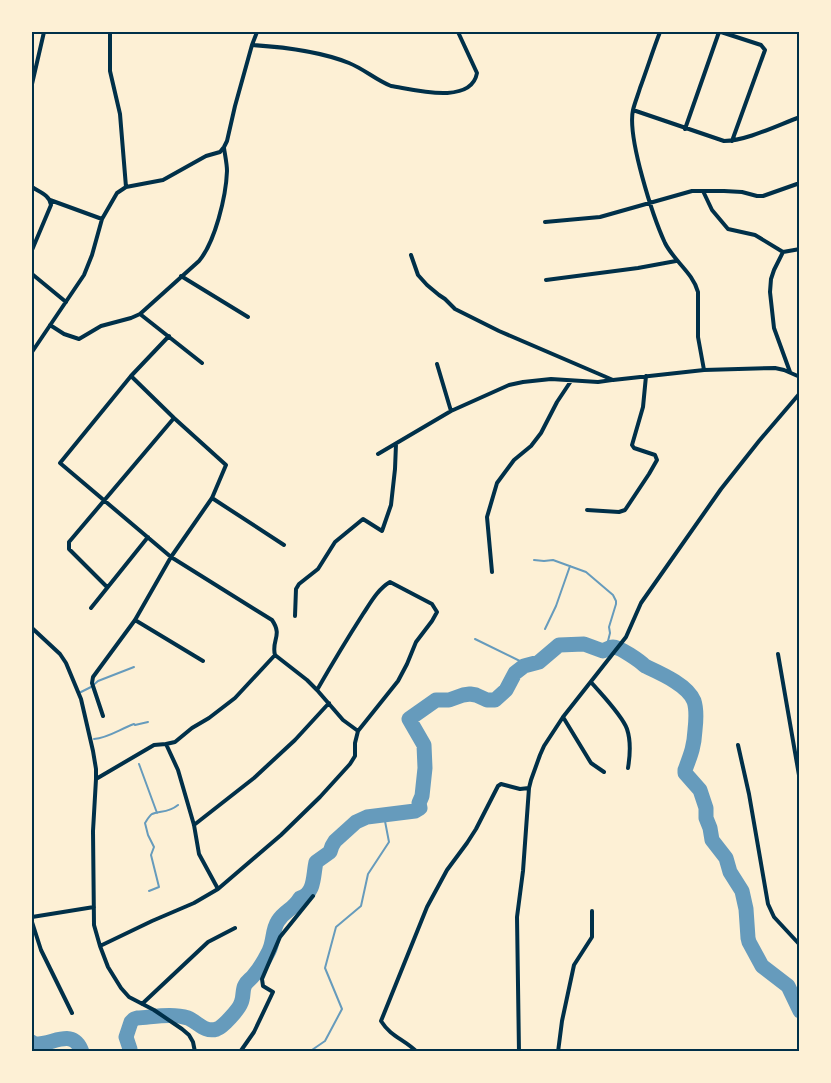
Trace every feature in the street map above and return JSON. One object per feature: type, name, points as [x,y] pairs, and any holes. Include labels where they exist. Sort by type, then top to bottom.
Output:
[{"type":"street","points":[[32,84],[44,32]]},
{"type":"street","points":[[110,32],[110,71],[120,114],[126,187]]},
{"type":"street","points":[[32,352],[89,264],[102,219],[117,193],[126,187],[163,180],[206,156],[220,152],[224,147],[257,32]]},
{"type":"street","points":[[252,45],[273,46],[327,56],[363,69],[391,86],[449,93],[461,91],[476,80],[477,73],[458,32]]},
{"type":"street","points":[[660,32],[633,110],[633,133],[657,226],[666,245],[693,280],[698,292],[698,338],[704,370]]},
{"type":"street","points":[[685,129],[720,32],[761,45],[765,50],[732,141]]},
{"type":"street","points":[[633,110],[724,141],[732,141],[800,117]]},
{"type":"street","points":[[50,325],[64,334],[79,339],[101,326],[131,318],[140,314],[199,261],[214,232],[222,204],[227,170],[224,147]]},
{"type":"street","points":[[545,222],[600,217],[692,191],[741,192],[763,196],[796,184]]},
{"type":"street","points":[[32,187],[50,200],[102,219]]},
{"type":"street","points":[[703,191],[712,210],[728,229],[755,235],[783,252],[800,249]]},
{"type":"street","points":[[32,250],[51,205],[50,200]]},
{"type":"street","points":[[783,252],[771,279],[770,292],[774,328],[790,372]]},
{"type":"street","points":[[411,255],[418,275],[455,309],[613,380]]},
{"type":"street","points":[[546,280],[677,261]]},
{"type":"street","points":[[32,274],[66,302]]},
{"type":"street","points":[[181,276],[248,317]]},
{"type":"street","points":[[140,314],[202,363]]},
{"type":"street","points":[[169,336],[131,376],[60,463],[171,557],[272,620],[278,634],[274,649],[275,656],[308,680],[343,720],[358,731]]},
{"type":"street","points":[[436,364],[451,411]]},
{"type":"street","points":[[378,454],[451,411],[509,385],[523,382],[551,379],[598,382],[704,370],[775,368],[800,377]]},
{"type":"street","points":[[103,716],[92,682],[93,677],[135,620],[171,557],[212,498],[226,465],[131,376]]},
{"type":"street","points":[[587,510],[620,512],[628,508],[657,460],[656,455],[634,448],[632,445],[643,407],[646,376]]},
{"type":"street","points":[[492,572],[487,517],[496,483],[514,460],[531,446],[541,433],[571,381]]},
{"type":"street","points":[[519,1052],[517,917],[529,788],[540,755],[563,717],[626,637],[641,603],[721,489],[800,393]]},
{"type":"street","points":[[108,587],[69,549],[69,542],[174,418]]},
{"type":"street","points":[[295,616],[296,589],[306,577],[318,569],[335,542],[363,519],[382,531],[391,505],[396,444]]},
{"type":"street","points":[[212,498],[284,545]]},
{"type":"street","points":[[91,608],[148,537]]},
{"type":"street","points":[[100,946],[194,903],[218,889],[281,835],[320,796],[355,756],[358,731],[398,681],[416,642],[437,612],[432,604],[390,582],[383,586],[348,637],[317,690]]},
{"type":"street","points":[[135,620],[203,661]]},
{"type":"street","points":[[32,628],[60,654],[69,670],[81,699],[93,751],[96,769],[93,831],[94,925],[108,967],[129,997],[189,1035],[195,1052]]},
{"type":"street","points":[[778,654],[799,780]]},
{"type":"street","points":[[96,779],[115,770],[154,745],[175,742],[235,698],[275,656]]},
{"type":"street","points":[[591,682],[627,729],[630,752],[628,768]]},
{"type":"street","points":[[194,825],[254,778],[295,740],[329,703]]},
{"type":"street","points":[[563,717],[591,763],[604,772]]},
{"type":"street","points":[[166,744],[178,770],[194,825],[199,854],[218,889]]},
{"type":"street","points":[[738,745],[768,904],[774,917],[800,945]]},
{"type":"street","points":[[417,1052],[404,1040],[388,1032],[381,1021],[427,908],[447,870],[476,829],[498,786],[501,784],[520,789],[529,788]]},
{"type":"street","points":[[240,1052],[254,1032],[273,992],[263,986],[262,979],[280,937],[313,896]]},
{"type":"street","points":[[32,917],[94,907]]},
{"type":"street","points":[[558,1052],[574,965],[592,937],[592,911]]},
{"type":"street","points":[[32,922],[41,950],[72,1013]]},
{"type":"street","points":[[142,1004],[208,942],[235,928]]},
{"type":"waterway","points":[[534,560],[553,560],[586,572],[613,595],[616,604],[609,627],[608,648]]},
{"type":"waterway","points":[[545,629],[570,566]]},
{"type":"waterway","points":[[475,639],[528,665]]},
{"type":"waterway","points":[[129,1052],[126,1037],[131,1022],[137,1018],[163,1016],[188,1018],[208,1030],[217,1029],[223,1025],[240,1006],[245,985],[267,954],[278,921],[300,898],[308,893],[316,862],[330,852],[335,841],[356,822],[367,817],[415,811],[420,808],[425,768],[424,745],[409,719],[436,700],[449,700],[470,694],[487,700],[495,700],[506,690],[515,673],[524,666],[539,662],[559,645],[584,644],[603,651],[612,647],[616,648],[673,680],[691,695],[695,704],[696,723],[693,746],[685,773],[700,790],[712,840],[726,858],[730,872],[742,891],[749,942],[762,966],[788,986],[800,1011]]},
{"type":"waterway","points":[[81,692],[98,681],[134,667]]},
{"type":"waterway","points":[[94,739],[134,724],[148,722]]},
{"type":"waterway","points":[[139,764],[157,813]]},
{"type":"waterway","points":[[149,891],[159,887],[151,855],[154,847],[145,823],[152,814],[170,810],[178,805]]},
{"type":"waterway","points":[[309,1052],[325,1041],[342,1009],[325,968],[336,927],[361,906],[368,874],[389,842],[384,816]]},
{"type":"waterway","points":[[32,1042],[40,1044],[68,1039],[78,1044],[82,1052]]}]
